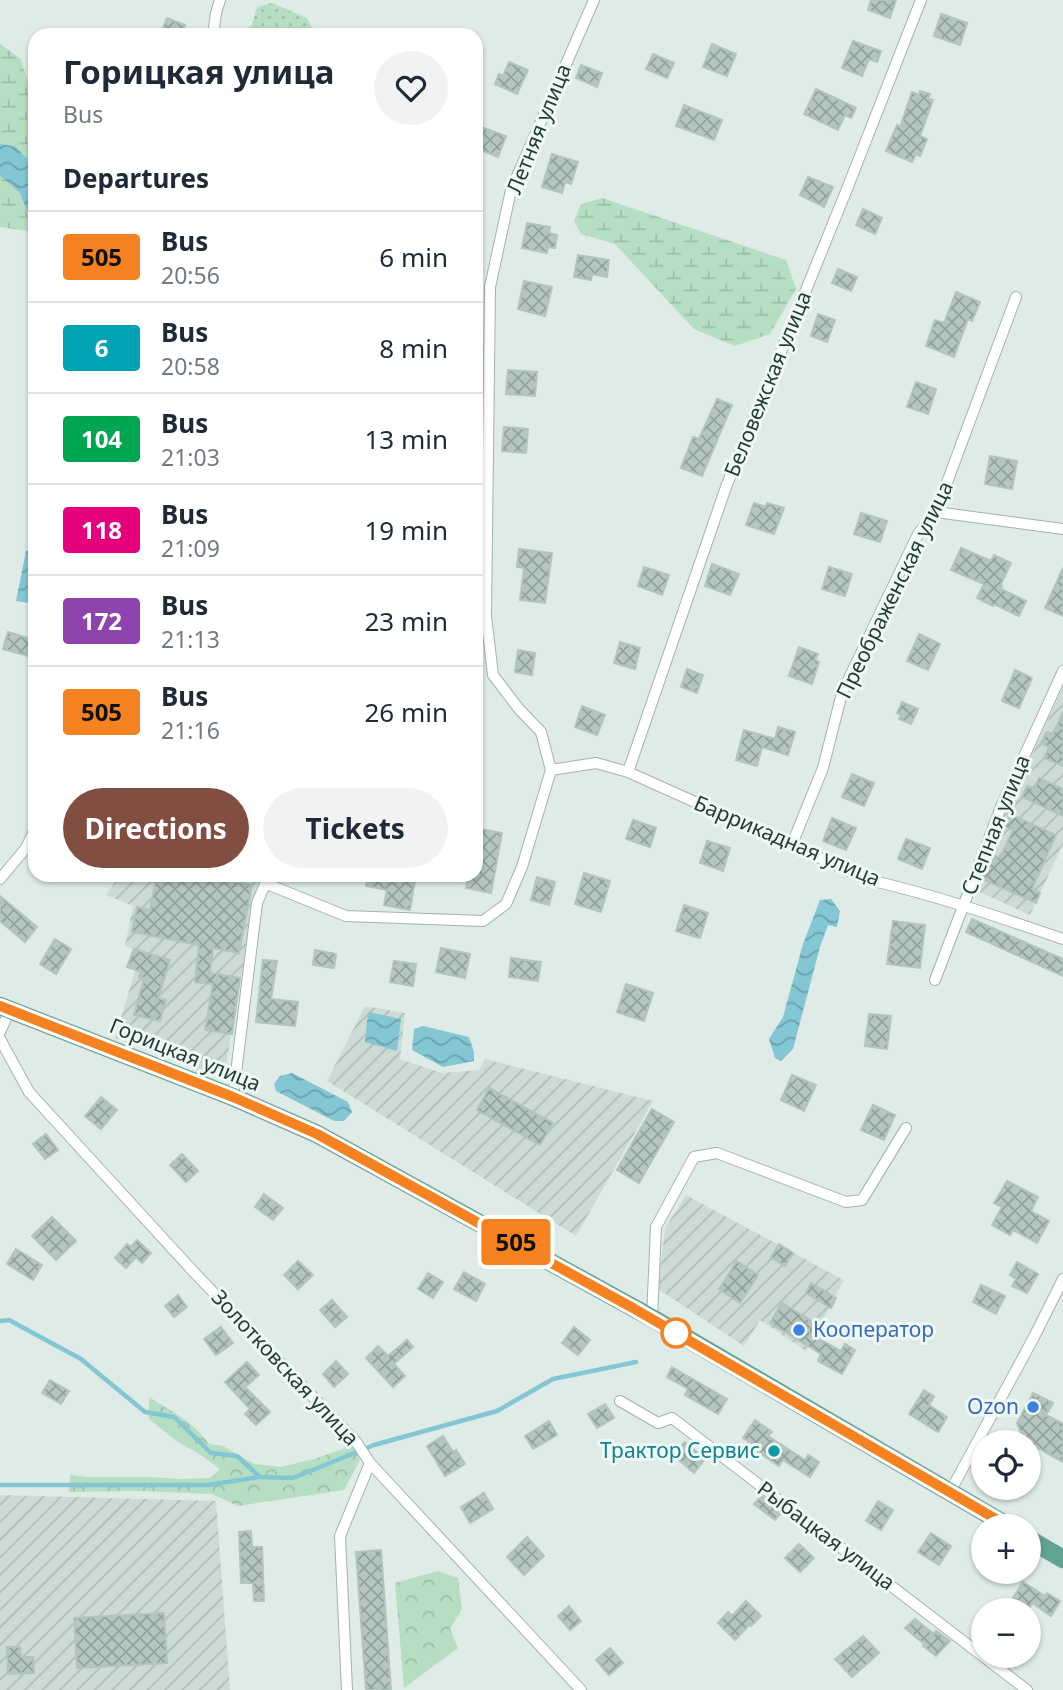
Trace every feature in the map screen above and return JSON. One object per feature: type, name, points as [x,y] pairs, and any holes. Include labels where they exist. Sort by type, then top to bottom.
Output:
[{"type":"main road","name":"Горицкая улица","points":[[5,1008],[233,1097],[317,1134],[652,1318],[988,1514]]},
{"type":"main road","points":[[1041,1546],[1063,1559]]},
{"type":"street","points":[[214,28],[220,0]]},
{"type":"street","name":"Летняя улица","points":[[551,770],[541,732],[519,709],[494,675],[486,616],[490,287],[511,190],[594,0]]},
{"type":"street","name":"Беловежская улица","points":[[628,772],[726,487],[921,0]]},
{"type":"street","name":"Преображенская улица","points":[[792,844],[824,768],[842,693],[918,534],[936,512],[1016,297]]},
{"type":"street","points":[[936,512],[1063,529]]},
{"type":"street","name":"Степная улица","points":[[935,980],[1001,807],[1063,671]]},
{"type":"street","name":"Баррикадная улица","points":[[551,770],[596,763],[628,772],[869,880],[963,905],[1063,939]]},
{"type":"street","points":[[272,882],[346,916],[484,921],[506,904],[522,867],[551,770]]},
{"type":"street","points":[[0,879],[28,844]]},
{"type":"street","points":[[233,1097],[257,903],[267,882]]},
{"type":"street","points":[[0,1032],[5,1008]]},
{"type":"street","name":"Золотковская улица","points":[[0,1039],[29,1092],[191,1269],[357,1444],[368,1460],[580,1690]]},
{"type":"street","points":[[652,1318],[656,1227],[694,1157],[717,1153],[846,1202],[862,1200],[906,1128]]},
{"type":"street","points":[[950,1492],[1063,1279]]},
{"type":"street","name":"Рыбацкая улица","points":[[620,1401],[658,1423],[672,1418],[1027,1690]]},
{"type":"street","points":[[347,1690],[340,1536],[368,1460]]},
{"type":"shaded area","points":[[1063,687],[1063,844],[1030,915],[971,888]]},
{"type":"shaded area","points":[[115,882],[258,882],[226,1065],[211,1075],[115,1038],[135,971],[127,967],[133,949],[125,946],[133,906],[106,895]]},
{"type":"shaded area","points":[[365,1006],[405,1013],[400,1059],[442,1073],[479,1070],[485,1059],[653,1101],[576,1236],[327,1081]]},
{"type":"shaded area","points":[[686,1195],[844,1280],[806,1351],[760,1320],[744,1346],[658,1289],[665,1228]]},
{"type":"shaded area","points":[[0,1495],[216,1501],[230,1690],[0,1690]]},
{"type":"green space","points":[[272,3],[307,18],[312,28],[248,28],[252,25],[257,7]]},
{"type":"green space","points":[[0,44],[21,59],[28,82],[28,160],[15,146],[0,144]]},
{"type":"green space","points":[[0,176],[19,192],[28,214],[28,231],[0,227]]},
{"type":"green space","points":[[602,198],[786,260],[796,289],[770,334],[735,346],[694,329],[615,244],[581,234],[574,221],[581,204]]},
{"type":"green space","points":[[149,1397],[189,1423],[209,1444],[223,1446],[254,1464],[281,1467],[352,1446],[360,1460],[344,1490],[238,1506],[212,1494],[69,1492],[70,1475],[210,1478],[220,1469],[175,1440],[149,1419]]},
{"type":"green space","points":[[438,1571],[458,1578],[462,1609],[450,1629],[458,1648],[404,1688],[395,1583]]},
{"type":"water","points":[[0,144],[15,146],[28,160],[28,213],[19,192],[0,176]]},
{"type":"water","points":[[28,551],[28,603],[16,601]]},
{"type":"water","points":[[831,899],[840,911],[837,927],[828,925],[793,1049],[781,1061],[775,1058],[769,1039],[783,1017],[803,944],[820,900]]},
{"type":"water","points":[[368,1012],[401,1019],[397,1051],[365,1042]]},
{"type":"water","points":[[423,1026],[469,1037],[474,1061],[443,1067],[412,1050],[414,1029]]},
{"type":"water","points":[[292,1073],[348,1102],[352,1112],[344,1121],[334,1121],[276,1091],[274,1084],[280,1076]]},
{"type":"building","points":[[871,0],[896,0],[890,18],[868,10]]},
{"type":"building","points":[[941,14],[967,23],[960,45],[934,36]]},
{"type":"building","points":[[167,18],[185,25],[184,28],[163,28]]},
{"type":"building","points":[[853,41],[881,51],[877,62],[869,59],[862,76],[842,68]]},
{"type":"building","points":[[712,44],[736,54],[727,76],[703,67]]},
{"type":"building","points":[[653,54],[674,63],[667,78],[646,69]]},
{"type":"building","points":[[509,62],[528,70],[517,94],[495,84],[499,74],[503,76]]},
{"type":"building","points":[[581,65],[602,73],[597,87],[576,78]]},
{"type":"building","points":[[816,89],[856,108],[851,118],[845,115],[838,130],[804,114]]},
{"type":"building","points":[[920,91],[930,94],[928,99],[933,100],[920,136],[927,139],[920,156],[916,154],[912,162],[886,151],[897,125],[900,127],[912,92],[919,95]]},
{"type":"building","points":[[684,105],[722,120],[714,140],[676,126]]},
{"type":"building","points":[[483,128],[506,136],[498,157],[483,151]]},
{"type":"building","points":[[552,154],[578,162],[571,184],[565,182],[562,193],[542,187]]},
{"type":"building","points":[[808,177],[833,187],[824,207],[800,195]]},
{"type":"building","points":[[863,209],[882,218],[875,234],[856,225]]},
{"type":"building","points":[[527,223],[550,227],[549,233],[557,235],[555,248],[548,247],[547,253],[522,248]]},
{"type":"building","points":[[578,255],[609,260],[607,277],[592,274],[591,280],[574,277]]},
{"type":"building","points":[[838,269],[857,277],[851,291],[832,283]]},
{"type":"building","points":[[524,281],[552,287],[545,316],[518,309]]},
{"type":"building","points":[[956,292],[980,302],[972,321],[968,319],[954,357],[926,346],[935,320],[944,323]]},
{"type":"building","points":[[818,314],[835,320],[827,342],[811,336]]},
{"type":"building","points":[[508,370],[537,372],[535,396],[506,394]]},
{"type":"building","points":[[916,382],[936,389],[928,414],[907,407]]},
{"type":"building","points":[[717,399],[732,405],[702,476],[681,468],[693,437],[699,439]]},
{"type":"building","points":[[504,427],[528,429],[526,453],[502,451]]},
{"type":"building","points":[[990,456],[1017,461],[1012,489],[985,484]]},
{"type":"building","points":[[754,503],[766,507],[767,503],[784,508],[774,534],[746,525]]},
{"type":"building","points":[[861,513],[887,521],[880,542],[854,534]]},
{"type":"building","points":[[961,548],[991,561],[994,555],[1011,563],[1000,586],[1026,601],[1019,616],[977,598],[984,584],[951,570]]},
{"type":"building","points":[[519,549],[552,553],[545,603],[520,600],[524,568],[517,567]]},
{"type":"building","points":[[712,564],[739,574],[730,595],[705,586]]},
{"type":"building","points":[[644,567],[669,575],[662,595],[638,586]]},
{"type":"building","points":[[829,567],[852,574],[845,596],[822,589]]},
{"type":"building","points":[[1063,568],[1063,616],[1045,608]]},
{"type":"building","points":[[8,632],[28,638],[28,656],[3,649]]},
{"type":"building","points":[[919,634],[940,644],[928,670],[907,661]]},
{"type":"building","points":[[620,642],[640,648],[635,669],[614,663]]},
{"type":"building","points":[[799,647],[818,654],[815,660],[819,662],[812,684],[789,676]]},
{"type":"building","points":[[518,650],[535,653],[532,675],[515,672]]},
{"type":"building","points":[[687,669],[703,675],[697,693],[681,687]]},
{"type":"building","points":[[1015,670],[1032,678],[1019,708],[1002,701]]},
{"type":"building","points":[[902,702],[918,709],[911,724],[899,719],[901,715],[897,713]]},
{"type":"building","points":[[582,706],[605,715],[597,735],[575,727]]},
{"type":"building","points":[[1063,712],[1063,766],[1044,758],[1049,747],[1041,743],[1047,732],[1053,734]]},
{"type":"building","points":[[778,727],[795,732],[788,755],[762,747],[757,766],[736,760],[744,730],[775,739]]},
{"type":"building","points":[[852,774],[874,783],[864,806],[842,797]]},
{"type":"building","points":[[1039,778],[1063,789],[1063,816],[1022,797],[1027,786],[1034,789]]},
{"type":"building","points":[[1010,814],[1056,835],[1032,889],[1040,893],[1036,903],[982,879],[991,854],[1000,858],[1013,830],[1004,826]]},
{"type":"building","points":[[832,818],[856,828],[846,850],[823,841]]},
{"type":"building","points":[[633,820],[656,828],[650,847],[626,839]]},
{"type":"building","points":[[483,829],[502,833],[491,893],[466,888],[467,882],[483,882]]},
{"type":"building","points":[[906,839],[930,848],[922,869],[898,859]]},
{"type":"building","points":[[707,841],[730,848],[723,871],[700,863]]},
{"type":"building","points":[[584,873],[610,881],[601,912],[575,904]]},
{"type":"building","points":[[537,877],[555,882],[549,905],[531,900]]},
{"type":"building","points":[[156,882],[237,882],[252,885],[239,953],[213,948],[210,973],[240,978],[232,1034],[205,1030],[213,984],[195,982],[199,945],[132,932],[137,907],[150,910]]},
{"type":"building","points":[[367,882],[415,882],[410,910],[384,905],[387,890],[366,886]]},
{"type":"building","points":[[0,896],[37,927],[25,942],[0,921]]},
{"type":"building","points":[[684,905],[708,913],[700,938],[676,931]]},
{"type":"building","points":[[972,919],[1063,959],[1063,976],[966,932]]},
{"type":"building","points":[[893,921],[925,925],[920,968],[887,964]]},
{"type":"building","points":[[55,939],[71,949],[56,974],[40,964]]},
{"type":"building","points":[[441,948],[470,954],[465,978],[436,972]]},
{"type":"building","points":[[134,949],[170,960],[158,998],[166,1000],[160,1021],[134,1015],[144,978],[139,977],[141,972],[127,967]]},
{"type":"building","points":[[315,950],[336,954],[334,968],[313,965]]},
{"type":"building","points":[[511,958],[541,962],[538,981],[509,977]]},
{"type":"building","points":[[263,960],[277,961],[271,999],[298,1002],[295,1026],[256,1022]]},
{"type":"building","points":[[394,961],[416,964],[413,986],[390,982]]},
{"type":"building","points":[[626,984],[653,993],[644,1021],[617,1012]]},
{"type":"building","points":[[869,1014],[891,1016],[887,1049],[865,1046]]},
{"type":"building","points":[[792,1075],[816,1085],[804,1111],[781,1100]]},
{"type":"building","points":[[489,1088],[553,1123],[540,1145],[477,1110]]},
{"type":"building","points":[[101,1097],[117,1110],[101,1129],[85,1116]]},
{"type":"building","points":[[873,1105],[895,1115],[884,1140],[861,1130]]},
{"type":"building","points":[[652,1109],[674,1122],[639,1183],[617,1170]]},
{"type":"building","points":[[46,1134],[58,1150],[45,1159],[33,1144]]},
{"type":"building","points":[[182,1154],[198,1171],[186,1182],[170,1165]]},
{"type":"building","points":[[1007,1181],[1038,1197],[1031,1211],[1049,1221],[1037,1243],[1013,1230],[1010,1235],[992,1225],[1002,1207],[994,1203]]},
{"type":"building","points":[[264,1194],[283,1208],[273,1220],[255,1207]]},
{"type":"building","points":[[52,1217],[76,1241],[56,1260],[32,1236]]},
{"type":"building","points":[[137,1240],[151,1253],[142,1263],[136,1257],[126,1268],[115,1258],[127,1244],[131,1247]]},
{"type":"building","points":[[779,1244],[793,1253],[785,1266],[771,1257]]},
{"type":"building","points":[[16,1249],[42,1265],[33,1280],[7,1264]]},
{"type":"building","points":[[298,1261],[313,1275],[298,1289],[284,1275]]},
{"type":"building","points":[[737,1261],[758,1275],[740,1303],[719,1289]]},
{"type":"building","points":[[1017,1262],[1038,1274],[1027,1293],[1012,1286],[1016,1279],[1010,1275]]},
{"type":"building","points":[[464,1272],[485,1284],[476,1301],[454,1289]]},
{"type":"building","points":[[428,1273],[443,1282],[433,1298],[418,1289]]},
{"type":"building","points":[[811,1283],[836,1298],[831,1308],[806,1293]]},
{"type":"building","points":[[981,1285],[1005,1296],[996,1314],[973,1302]]},
{"type":"building","points":[[178,1295],[187,1307],[174,1317],[165,1306]]},
{"type":"building","points":[[332,1300],[347,1317],[335,1327],[320,1310]]},
{"type":"building","points":[[782,1303],[820,1326],[814,1336],[841,1351],[845,1344],[855,1350],[842,1374],[818,1361],[821,1354],[770,1323]]},
{"type":"building","points":[[221,1327],[233,1343],[216,1355],[204,1339]]},
{"type":"building","points":[[574,1327],[590,1340],[578,1355],[562,1343]]},
{"type":"building","points":[[407,1340],[413,1347],[394,1364],[405,1376],[393,1387],[366,1358],[378,1346],[388,1356]]},
{"type":"building","points":[[336,1361],[348,1374],[334,1387],[323,1374]]},
{"type":"building","points":[[247,1362],[259,1375],[245,1387],[270,1412],[256,1425],[245,1414],[250,1409],[225,1382]]},
{"type":"building","points":[[672,1367],[727,1399],[718,1414],[685,1395],[688,1389],[667,1377]]},
{"type":"building","points":[[50,1380],[69,1391],[61,1404],[42,1393]]},
{"type":"building","points":[[924,1390],[934,1396],[929,1405],[947,1417],[938,1432],[909,1414]]},
{"type":"building","points":[[1033,1393],[1053,1403],[1046,1415],[1063,1424],[1063,1462],[1041,1450],[1041,1430],[1020,1430],[1017,1423]]},
{"type":"building","points":[[605,1404],[614,1418],[597,1428],[588,1414]]},
{"type":"building","points":[[755,1420],[772,1432],[768,1436],[805,1460],[808,1455],[819,1462],[810,1477],[783,1460],[779,1466],[743,1438]]},
{"type":"building","points":[[549,1421],[557,1435],[533,1449],[525,1436]]},
{"type":"building","points":[[443,1436],[465,1464],[445,1476],[427,1446]]},
{"type":"building","points":[[685,1442],[705,1459],[694,1473],[673,1455]]},
{"type":"building","points":[[484,1493],[493,1509],[470,1523],[461,1507]]},
{"type":"building","points":[[761,1496],[782,1512],[775,1520],[754,1504]]},
{"type":"building","points":[[878,1501],[893,1510],[881,1530],[866,1521]]},
{"type":"building","points":[[251,1531],[252,1547],[262,1547],[264,1601],[254,1601],[253,1583],[241,1583],[239,1532]]},
{"type":"building","points":[[931,1533],[951,1546],[939,1565],[918,1552]]},
{"type":"building","points":[[527,1537],[544,1556],[524,1575],[507,1557]]},
{"type":"building","points":[[799,1544],[814,1558],[800,1572],[785,1558]]},
{"type":"building","points":[[381,1550],[391,1690],[366,1690],[356,1552]]},
{"type":"building","points":[[1022,1584],[1026,1584],[1045,1596],[1047,1593],[1060,1601],[1051,1616],[1041,1609],[1041,1598],[1013,1598]]},
{"type":"building","points":[[746,1601],[761,1616],[735,1640],[718,1623],[728,1612],[732,1616]]},
{"type":"building","points":[[569,1606],[581,1621],[570,1630],[558,1616]]},
{"type":"building","points":[[164,1613],[167,1663],[77,1668],[74,1618]]},
{"type":"building","points":[[915,1619],[934,1634],[936,1631],[950,1641],[936,1656],[905,1628]]},
{"type":"building","points":[[863,1636],[879,1653],[852,1677],[835,1659]]},
{"type":"building","points":[[7,1647],[20,1647],[21,1657],[33,1657],[34,1673],[8,1674]]},
{"type":"building","points":[[610,1648],[623,1663],[609,1675],[596,1660]]},
{"type":"waterway","points":[[0,1321],[9,1320],[81,1359],[145,1412],[174,1417],[211,1453],[237,1456],[260,1477],[293,1478],[374,1445],[497,1411],[553,1379],[636,1362]]},
{"type":"waterway","points":[[0,1485],[208,1485],[259,1477]]},
{"type":"bus line","name":"505","points":[[0,1006],[233,1097],[317,1134],[553,1262],[987,1514]]},
{"type":"place","name":"Кооператор","points":[[799,1330]]},
{"type":"place","name":"Ozon","points":[[1033,1407]]},
{"type":"place","name":"Трактор Сервис","points":[[774,1451]]}]
